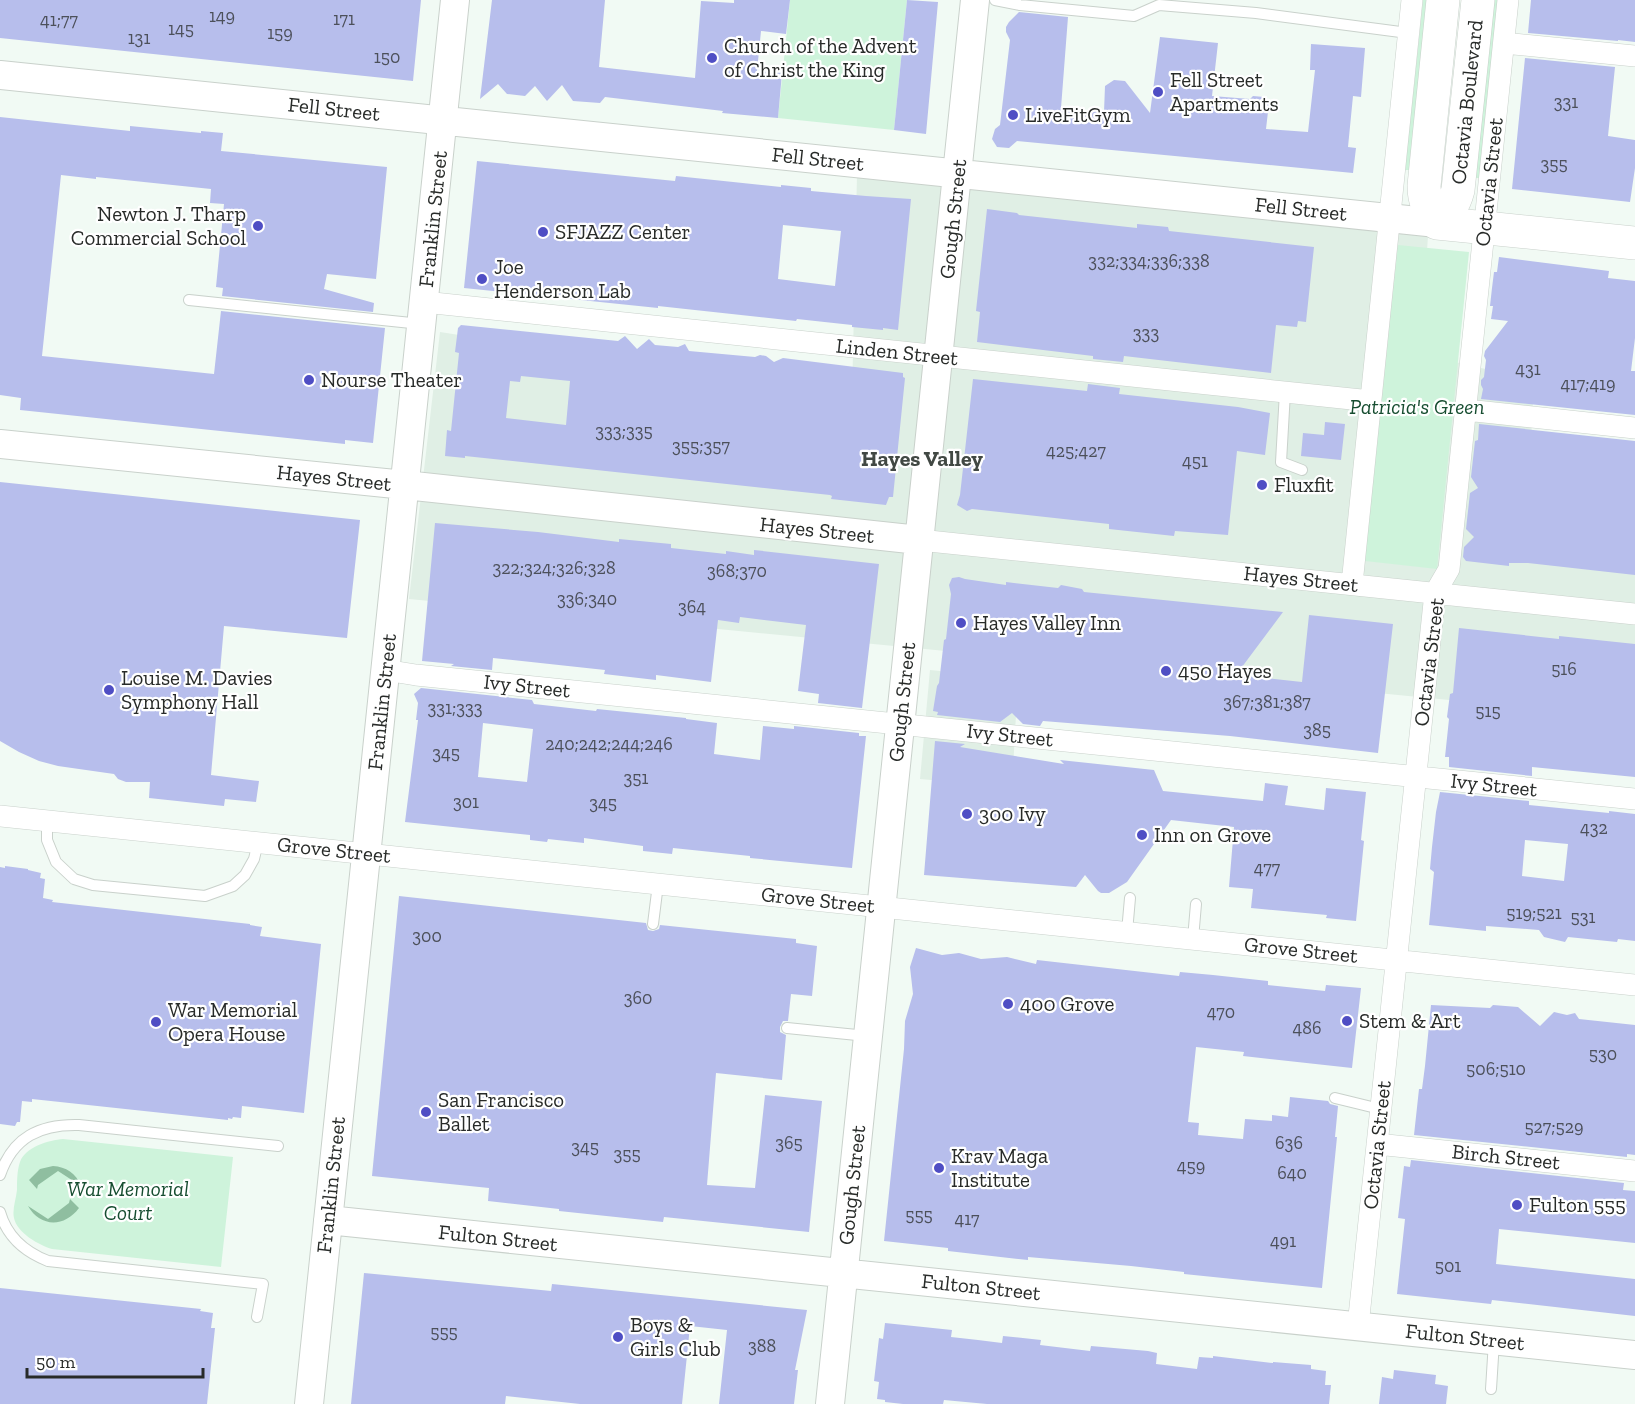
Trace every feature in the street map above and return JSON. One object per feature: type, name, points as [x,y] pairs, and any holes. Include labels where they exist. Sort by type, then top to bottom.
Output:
[{"type":"main road","name":"Franklin Street","points":[[309,1404],[455,0]]},
{"type":"main road","name":"Gough Street","points":[[830,1404],[975,0]]},
{"type":"main road","name":"Octavia Boulevard","points":[[1443,0],[1424,186],[1426,204],[1437,223],[1455,204],[1458,190],[1478,0]]},
{"type":"main road","name":"Fell Street","points":[[0,75],[1635,243]]},
{"type":"main road","name":"Hayes Street","points":[[0,444],[919,540]]},
{"type":"main road","name":"Fulton Street","points":[[328,1220],[1635,1355]]},
{"type":"street","points":[[1352,584],[1412,0]]},
{"type":"street","name":"Octavia Street","points":[[1358,1326],[1435,593],[1449,569],[1508,0]]},
{"type":"street","points":[[1504,43],[1635,56]]},
{"type":"street","name":"Linden Street","points":[[423,313],[938,356],[1371,401]]},
{"type":"street","points":[[1466,410],[1635,428]]},
{"type":"street","name":"Hayes Street","points":[[919,540],[1635,614]]},
{"type":"street","name":"Ivy Street","points":[[386,670],[416,675],[1635,799]]},
{"type":"street","name":"Grove Street","points":[[0,816],[1635,985]]},
{"type":"street","name":"Birch Street","points":[[1377,1144],[1635,1171]]},
{"type":"lane","points":[[995,0],[1020,5],[1134,16],[1159,5],[1256,13],[1408,33]]},
{"type":"lane","points":[[189,300],[423,313]]},
{"type":"lane","points":[[1285,392],[1281,462],[1302,470]]},
{"type":"lane","points":[[47,821],[47,840],[56,862],[74,879],[93,885],[205,896],[233,886],[245,875],[254,859],[258,842]]},
{"type":"lane","points":[[653,924],[658,884]]},
{"type":"lane","points":[[1126,932],[1130,898]]},
{"type":"lane","points":[[1193,939],[1196,904]]},
{"type":"lane","points":[[787,1028],[867,1036]]},
{"type":"lane","points":[[1335,1098],[1380,1109]]},
{"type":"lane","points":[[0,1175],[6,1160],[29,1135],[62,1124],[278,1146]]},
{"type":"lane","points":[[0,1212],[8,1231],[19,1244],[33,1255],[48,1261],[263,1284],[257,1317]]},
{"type":"lane","points":[[1491,1389],[1494,1340]]},
{"type":"shaded area","points":[[857,175],[1428,236],[1420,354],[1534,380],[1529,484],[1635,495],[1635,718],[409,599],[440,332],[852,397]]},
{"type":"shaded area","points":[[930,670],[1018,679],[1012,787],[920,779]]},
{"type":"shaded area","points":[[53,1166],[70,1172],[81,1186],[58,1171],[38,1185],[37,1189],[29,1180],[40,1169]]},
{"type":"shaded area","points":[[70,1199],[79,1208],[73,1215],[59,1222],[39,1218],[28,1206],[48,1219],[69,1203]]},
{"type":"green space","points":[[790,0],[907,0],[894,130],[778,118]]},
{"type":"green space","points":[[1423,0],[1432,0],[1414,170],[1405,170]]},
{"type":"green space","points":[[1492,0],[1500,0],[1482,178],[1473,178]]},
{"type":"green space","name":"Patricia's Green","points":[[1398,245],[1469,252],[1437,569],[1365,561]]},
{"type":"green space","name":"War Memorial Court","points":[[63,1139],[233,1157],[221,1267],[52,1249],[41,1245],[19,1229],[14,1208],[20,1162],[32,1148]]},
{"type":"building","points":[[0,0],[421,0],[413,81],[0,38]]},
{"type":"building","points":[[492,0],[605,0],[599,67],[695,78],[701,1],[734,3],[734,0],[790,0],[786,34],[761,31],[757,71],[782,73],[778,118],[605,97],[600,103],[573,101],[562,85],[547,101],[535,86],[525,96],[507,94],[498,84],[480,99]]},
{"type":"building","points":[[907,0],[938,2],[926,134],[894,130]]},
{"type":"building","points":[[1531,0],[1635,0],[1635,42],[1528,33]]},
{"type":"building","name":"Fell Street Apartments","points":[[1019,12],[1068,17],[1061,108],[1104,112],[1105,86],[1114,80],[1125,81],[1150,113],[1160,37],[1218,43],[1212,96],[1250,99],[1253,96],[1264,97],[1269,103],[1266,129],[1308,132],[1315,70],[1310,70],[1311,44],[1365,48],[1361,97],[1353,96],[1348,147],[1356,148],[1353,173],[1017,141],[1009,148],[997,147],[992,139],[995,129],[1000,125],[1010,40],[1006,27]]},
{"type":"building","points":[[1525,58],[1615,67],[1608,136],[1635,140],[1635,168],[1630,202],[1512,189]]},
{"type":"building","points":[[0,117],[130,131],[130,126],[223,133],[221,151],[387,167],[376,279],[327,274],[324,289],[374,303],[373,312],[222,296],[223,288],[216,287],[224,204],[210,203],[211,189],[61,175],[42,356],[214,374],[221,311],[385,328],[373,443],[345,440],[345,444],[20,410],[21,398],[0,395]]},
{"type":"building","points":[[477,161],[675,181],[676,176],[911,199],[898,330],[464,288]],"holes":[[[783,225],[841,231],[835,286],[778,279]]]},
{"type":"building","points":[[987,209],[1019,215],[1137,228],[1137,224],[1168,227],[1169,231],[1314,247],[1306,322],[1298,321],[1297,327],[1276,325],[1271,373],[1124,356],[1123,362],[1093,359],[1093,356],[977,342],[980,312],[976,311]]},
{"type":"building","points":[[1499,257],[1609,271],[1608,278],[1635,281],[1635,338],[1631,371],[1635,371],[1635,415],[1481,399],[1485,351],[1508,321],[1491,319],[1493,306],[1490,306],[1494,272],[1497,272]]},
{"type":"building","points":[[461,325],[618,341],[625,336],[637,349],[649,339],[655,345],[678,347],[685,344],[689,351],[755,357],[760,355],[774,362],[783,358],[903,373],[905,378],[893,497],[889,497],[886,505],[831,499],[830,495],[465,456],[465,458],[445,456],[447,430],[451,431],[459,353],[455,352],[458,328]],"holes":[[[521,376],[570,381],[566,425],[506,418],[510,381],[520,382]]]},
{"type":"building","points":[[973,379],[1087,391],[1088,384],[1120,388],[1119,394],[1238,407],[1270,413],[1265,455],[1237,451],[1228,535],[1175,531],[1174,536],[1109,529],[1109,524],[972,509],[967,511],[957,505]]},
{"type":"building","points":[[1325,422],[1345,424],[1341,460],[1301,456],[1303,433],[1324,435]]},
{"type":"building","points":[[1479,424],[1635,441],[1635,575],[1528,563],[1509,563],[1509,566],[1466,561],[1463,557],[1464,547],[1474,537],[1466,529],[1470,493],[1478,488],[1471,477]]},
{"type":"building","name":"Louise M. Davies Symphony Hall","points":[[0,482],[360,520],[347,638],[224,626],[211,775],[259,781],[256,802],[225,799],[224,806],[149,798],[150,782],[126,782],[118,779],[114,774],[39,761],[0,741]]},
{"type":"building","points":[[435,523],[619,542],[619,539],[671,544],[671,548],[726,554],[726,551],[754,555],[754,550],[879,564],[862,708],[818,703],[819,694],[798,691],[806,625],[740,617],[739,623],[718,620],[711,682],[656,675],[656,680],[604,674],[605,670],[493,658],[492,670],[422,661]]},
{"type":"building","points":[[959,577],[1006,585],[1006,582],[1058,588],[1061,585],[1082,589],[1084,592],[1283,612],[1236,675],[1302,682],[1309,615],[1393,624],[1378,753],[1230,736],[1043,721],[1040,726],[1023,724],[1012,713],[1000,722],[937,715],[938,712],[933,711],[946,639],[951,594],[949,585],[952,578]]},
{"type":"building","points":[[1459,628],[1559,639],[1559,636],[1635,644],[1635,777],[1532,767],[1532,776],[1449,767],[1449,757],[1445,757],[1449,719],[1447,717],[1450,694],[1453,693]]},
{"type":"building","points":[[421,688],[532,700],[534,704],[717,723],[714,754],[760,760],[763,726],[794,729],[794,726],[859,733],[859,736],[866,736],[852,868],[673,848],[672,854],[643,851],[643,846],[584,838],[584,843],[548,839],[547,842],[530,840],[530,835],[405,822],[418,720],[416,720],[418,703],[414,694]],"holes":[[[483,723],[533,729],[527,782],[478,777]]]},
{"type":"building","points":[[935,741],[965,744],[960,747],[1064,764],[1060,760],[1154,770],[1163,791],[1263,801],[1265,783],[1288,786],[1285,805],[1324,810],[1326,788],[1366,792],[1356,921],[1326,918],[1327,915],[1251,908],[1253,889],[1229,887],[1234,827],[1171,820],[1127,882],[1109,893],[1098,891],[1085,875],[1076,887],[924,875]]},
{"type":"building","points":[[1440,792],[1529,801],[1529,805],[1635,814],[1635,941],[1618,939],[1617,942],[1568,937],[1565,942],[1544,937],[1539,930],[1486,926],[1486,931],[1429,925],[1434,872],[1430,869]],"holes":[[[1525,840],[1568,844],[1564,881],[1522,876]]]},
{"type":"building","name":"War Memorial Opera House","points":[[5,866],[41,873],[40,878],[45,879],[43,898],[53,900],[52,902],[250,924],[262,927],[260,936],[321,944],[304,1113],[242,1106],[241,1118],[233,1117],[228,1120],[32,1099],[32,1102],[22,1101],[20,1122],[17,1122],[15,1126],[0,1124],[0,867],[5,868]]},
{"type":"building","points":[[399,896],[646,923],[648,930],[653,931],[659,929],[660,925],[796,939],[796,943],[817,946],[812,996],[791,994],[788,1021],[783,1021],[780,1027],[780,1032],[786,1035],[782,1080],[716,1073],[707,1185],[755,1188],[765,1095],[822,1101],[809,1232],[664,1217],[663,1222],[559,1211],[559,1209],[488,1201],[489,1188],[372,1176]]},
{"type":"building","points":[[916,948],[942,955],[959,953],[981,959],[1007,957],[1036,964],[1037,960],[1179,976],[1180,972],[1213,975],[1268,981],[1268,985],[1325,991],[1326,985],[1361,988],[1352,1068],[1243,1056],[1244,1052],[1196,1047],[1188,1122],[1199,1123],[1198,1135],[1243,1139],[1245,1119],[1272,1121],[1272,1115],[1288,1117],[1290,1097],[1328,1101],[1338,1106],[1322,1288],[1184,1274],[1184,1272],[1131,1266],[1028,1257],[1028,1260],[884,1241],[905,1021],[913,994],[910,967]]},
{"type":"building","points":[[1431,1005],[1518,1007],[1540,1026],[1554,1012],[1567,1015],[1575,1013],[1579,1019],[1635,1025],[1635,1155],[1627,1154],[1627,1157],[1414,1135],[1419,1089],[1422,1089]]},
{"type":"building","points":[[1411,1160],[1624,1183],[1623,1190],[1635,1191],[1635,1243],[1499,1229],[1496,1264],[1635,1279],[1635,1316],[1492,1300],[1491,1304],[1397,1294],[1405,1219],[1398,1218],[1404,1166],[1410,1167]]},
{"type":"building","points":[[364,1273],[551,1291],[552,1284],[807,1310],[795,1370],[798,1370],[794,1404],[719,1404],[727,1330],[690,1326],[682,1404],[580,1404],[506,1396],[505,1404],[351,1404]]},
{"type":"building","points":[[0,1288],[201,1309],[200,1311],[213,1313],[211,1328],[215,1328],[207,1404],[0,1404]]},
{"type":"building","points":[[885,1323],[952,1330],[951,1337],[1002,1343],[1003,1336],[1041,1340],[1040,1345],[1090,1351],[1091,1346],[1148,1351],[1157,1353],[1156,1364],[1197,1369],[1199,1357],[1213,1358],[1213,1356],[1311,1365],[1311,1369],[1326,1371],[1325,1385],[1331,1385],[1329,1404],[987,1404],[944,1400],[943,1404],[885,1402],[885,1400],[877,1399],[879,1382],[874,1381],[879,1338],[883,1339]]},
{"type":"building","points":[[1394,1370],[1436,1375],[1435,1384],[1448,1386],[1446,1404],[1379,1404],[1382,1377],[1393,1379]]},
{"type":"place","name":"Church of the Advent of Christ the King","points":[[712,58]]},
{"type":"place","name":"Fell Street Apartments","points":[[1158,92]]},
{"type":"place","name":"LiveFitGym","points":[[1013,115]]},
{"type":"place","name":"Newton J. Tharp Commercial School","points":[[258,226]]},
{"type":"place","name":"SFJAZZ Center","points":[[543,232]]},
{"type":"place","name":"Joe Henderson Lab","points":[[482,279]]},
{"type":"place","name":"Nourse Theater","points":[[309,380]]},
{"type":"place","name":"Fluxfit","points":[[1262,485]]},
{"type":"place","name":"Hayes Valley Inn","points":[[961,623]]},
{"type":"place","name":"450 Hayes","points":[[1166,671]]},
{"type":"place","name":"Louise M. Davies Symphony Hall","points":[[109,690]]},
{"type":"place","name":"300 Ivy","points":[[967,814]]},
{"type":"place","name":"Inn on Grove","points":[[1142,835]]},
{"type":"place","name":"400 Grove","points":[[1008,1004]]},
{"type":"place","name":"Stem & Art","points":[[1347,1021]]},
{"type":"place","name":"War Memorial Opera House","points":[[156,1022]]},
{"type":"place","name":"San Francisco Ballet","points":[[426,1112]]},
{"type":"place","name":"Krav Maga Institute","points":[[939,1168]]},
{"type":"place","name":"Fulton 555","points":[[1517,1205]]},
{"type":"place","name":"Boys & Girls Club","points":[[618,1337]]},
{"type":"district","name":"Hayes Valley","points":[[922,458]]}]
